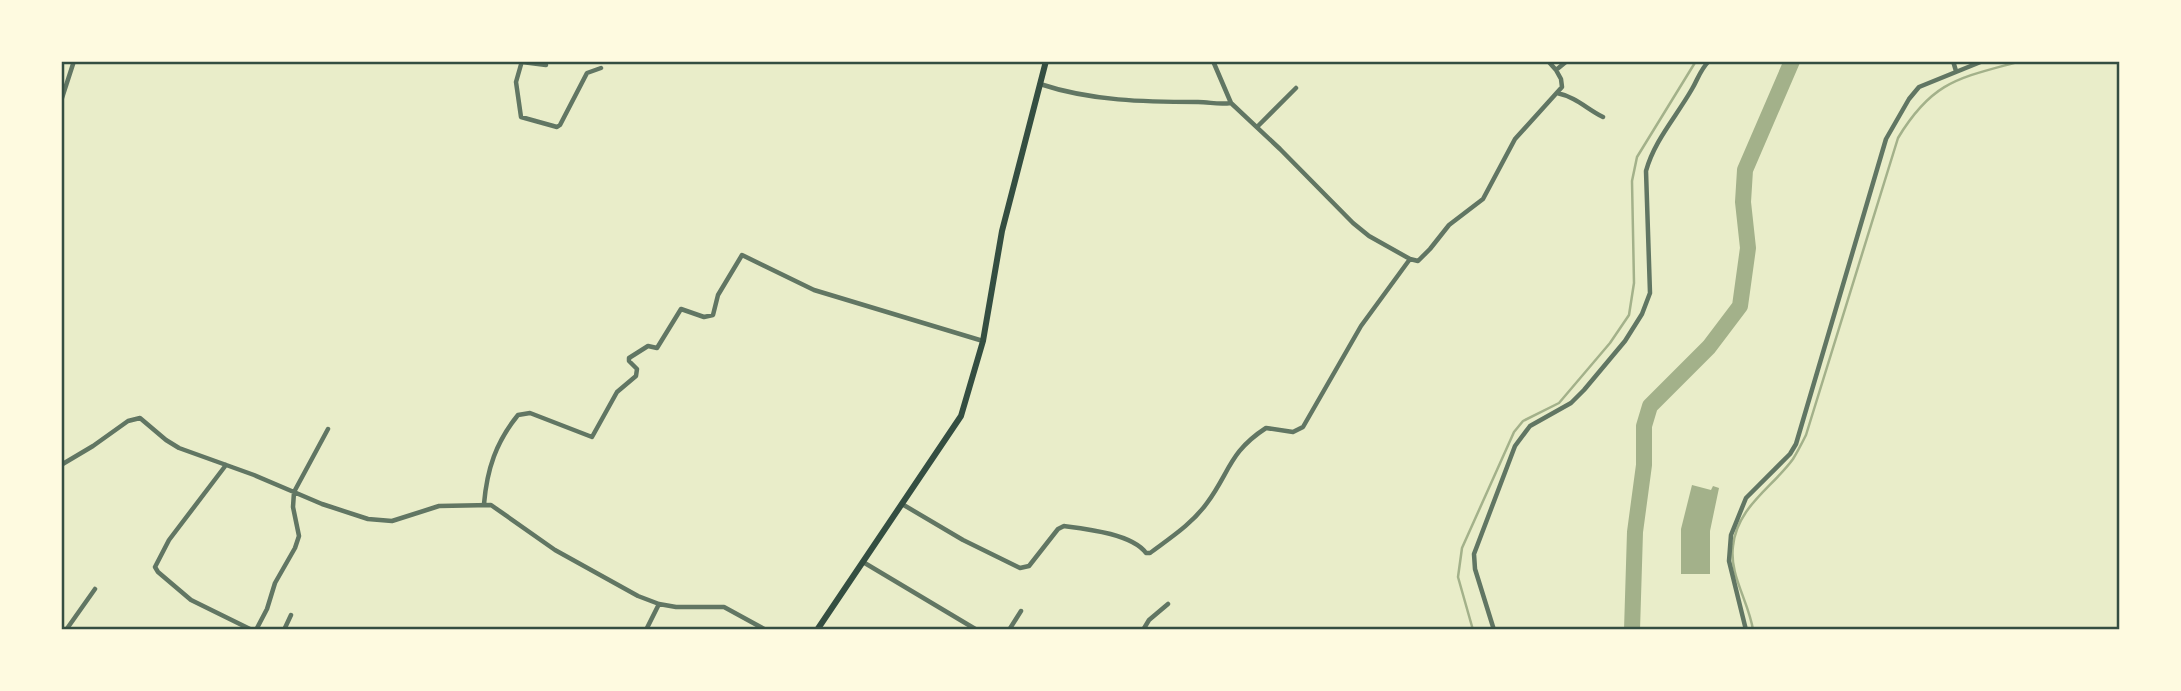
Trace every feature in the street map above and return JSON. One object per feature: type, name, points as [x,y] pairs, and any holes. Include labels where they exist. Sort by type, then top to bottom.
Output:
[{"type":"main road","points":[[817,630],[961,416],[983,341],[1002,231],[1046,61]]},
{"type":"street","points":[[61,101],[75,61]]},
{"type":"street","points":[[1213,61],[1231,103],[1359,229],[1410,259],[1420,260],[1449,225],[1483,199],[1510,145],[1557,93],[1562,85],[1556,70],[1548,61]]},
{"type":"street","points":[[1556,70],[1567,61]]},
{"type":"street","points":[[1494,630],[1475,569],[1474,554],[1516,446],[1530,426],[1571,403],[1584,390],[1625,341],[1642,314],[1650,293],[1646,172],[1650,156],[1693,88],[1702,68],[1709,61]]},
{"type":"street","points":[[1953,61],[1956,71]]},
{"type":"street","points":[[1746,630],[1729,561],[1734,525],[1746,498],[1790,454],[1799,438],[1880,153],[1888,134],[1919,87],[1983,61]]},
{"type":"street","points":[[546,65],[522,62],[516,82],[521,117],[557,127],[561,125],[587,73],[601,68]]},
{"type":"street","points":[[1040,84],[1104,99],[1203,102],[1212,105],[1231,103]]},
{"type":"street","points":[[1257,127],[1296,88]]},
{"type":"street","points":[[1557,93],[1574,98],[1603,117]]},
{"type":"street","points":[[482,504],[492,458],[498,443],[517,415],[530,413],[592,437],[615,394],[636,376],[637,370],[629,358],[648,346],[656,348],[681,309],[704,317],[713,316],[718,295],[742,255],[796,284],[983,341]]},
{"type":"street","points":[[902,503],[963,540],[1020,568],[1029,566],[1058,529],[1064,526],[1115,535],[1134,542],[1146,553],[1150,553],[1183,528],[1206,504],[1239,449],[1266,428],[1293,432],[1303,427],[1361,326],[1410,259]]},
{"type":"street","points":[[61,465],[128,421],[138,418],[147,422],[173,445],[368,519],[383,522],[397,520],[429,507],[482,504],[496,507],[555,550],[638,596],[676,607],[724,607],[766,630]]},
{"type":"street","points":[[226,465],[169,540],[155,568],[191,600],[254,630],[267,610],[275,583],[295,548],[299,536],[293,507],[294,492],[328,429]]},
{"type":"street","points":[[863,561],[977,630]]},
{"type":"street","points":[[66,630],[95,589]]},
{"type":"street","points":[[646,630],[659,604]]},
{"type":"street","points":[[1143,630],[1149,620],[1168,604]]},
{"type":"street","points":[[1009,630],[1021,611]]},
{"type":"street","points":[[284,630],[291,615]]},
{"type":"shaded area","points":[[1692,485],[1711,490],[1713,486],[1719,488],[1710,531],[1710,574],[1681,574],[1681,529]]},
{"type":"waterway","points":[[1473,630],[1458,577],[1462,548],[1514,432],[1523,421],[1559,403],[1610,343],[1629,315],[1634,283],[1632,181],[1637,157],[1696,61]]},
{"type":"waterway","points":[[1632,630],[1635,532],[1644,465],[1644,426],[1650,406],[1709,347],[1740,306],[1748,248],[1743,202],[1745,170],[1792,61]]},
{"type":"waterway","points":[[1753,630],[1734,567],[1733,546],[1736,532],[1748,509],[1793,459],[1806,435],[1898,138],[1923,104],[1950,84],[2021,61]]}]
